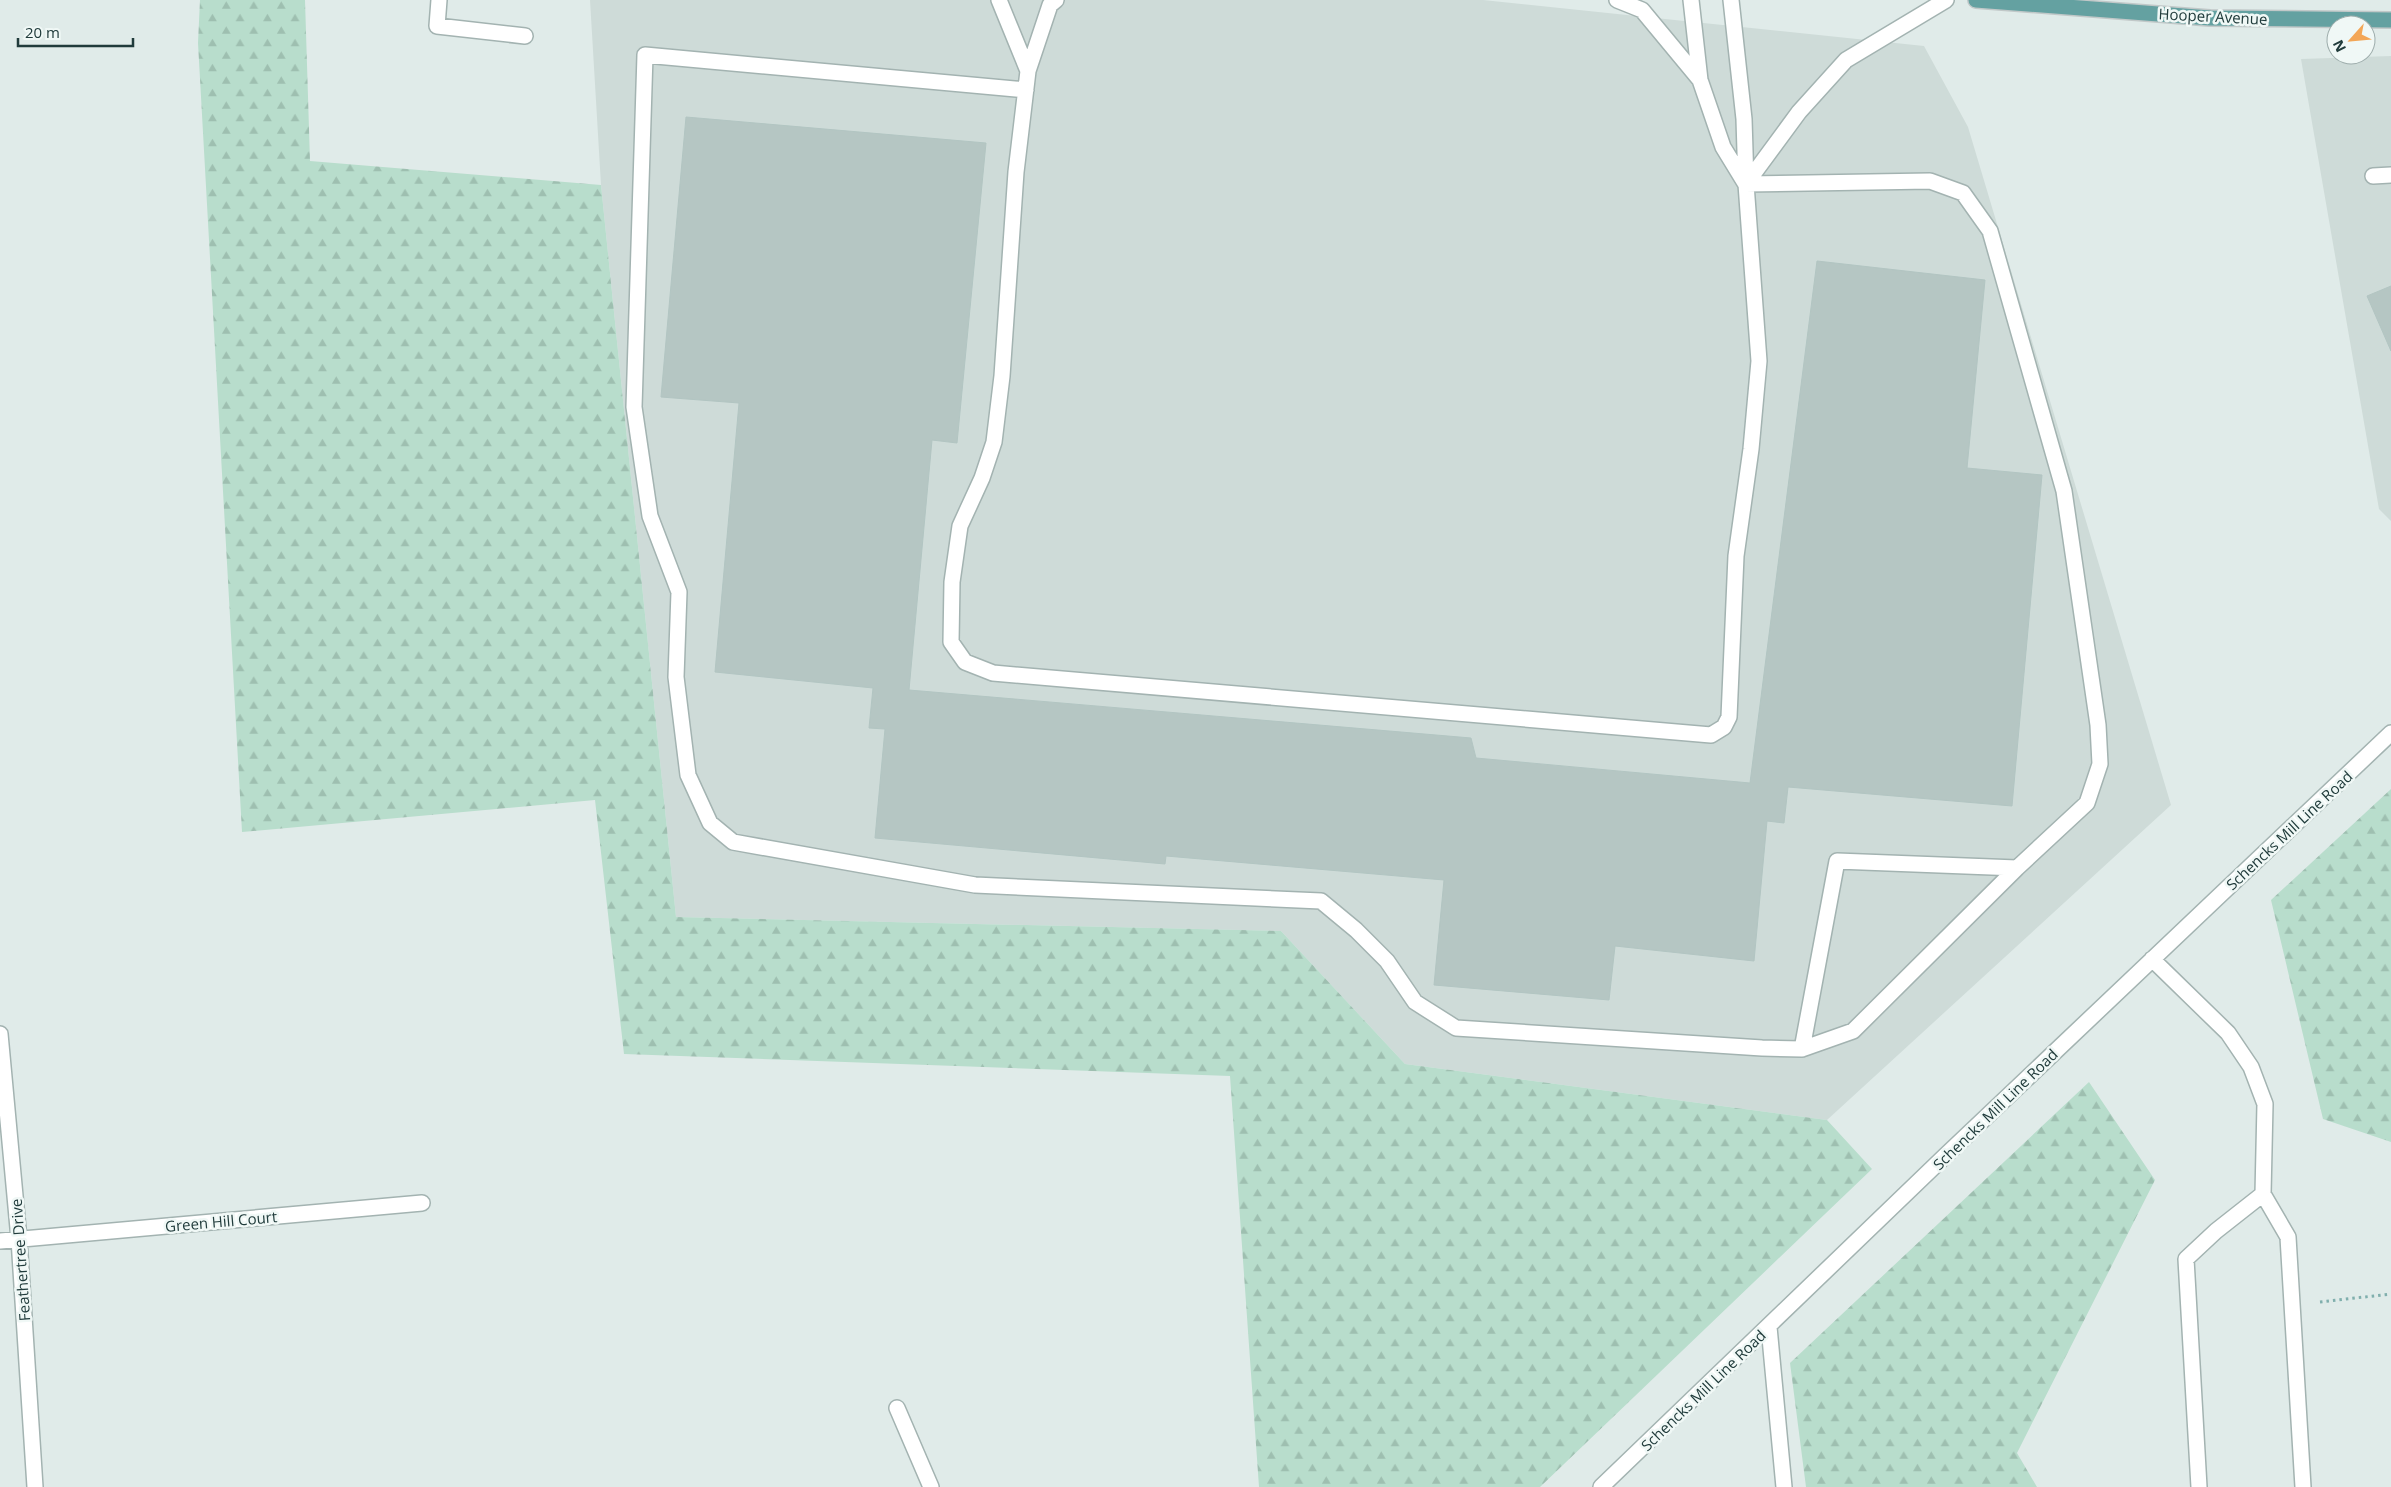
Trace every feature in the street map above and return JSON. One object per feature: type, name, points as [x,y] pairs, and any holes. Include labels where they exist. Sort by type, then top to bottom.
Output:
[{"type":"main road","name":"Hooper Avenue","points":[[1976,0],[2210,18],[2391,20]]},
{"type":"street","points":[[438,0],[437,26],[525,36]]},
{"type":"street","points":[[998,0],[1028,71]]},
{"type":"street","points":[[1056,0],[1050,5],[1028,71],[1016,172],[1002,376],[994,442],[982,478],[960,526],[952,582],[951,642],[965,662],[993,673],[1711,735],[1724,727],[1729,718],[1736,556],[1751,448],[1759,361],[1746,184],[1744,119],[1731,0]]},
{"type":"street","points":[[1617,0],[1642,10],[1700,80]]},
{"type":"street","points":[[1691,0],[1700,80],[1723,147],[1746,184]]},
{"type":"street","points":[[1746,184],[1799,112],[1846,60],[1946,0]]},
{"type":"street","points":[[1026,90],[645,55],[634,407],[650,516],[679,592],[676,677],[688,775],[710,823],[733,842],[974,885],[1321,901],[1356,930],[1386,961],[1415,1002],[1456,1028],[1802,1049],[1853,1031],[2017,868],[2087,803],[2100,764],[2098,725],[2064,491],[1990,231],[1963,193],[1930,181],[1746,184]]},
{"type":"street","points":[[2373,176],[2391,175]]},
{"type":"street","name":"Schencks Mill Line Road","points":[[1601,1487],[2152,959],[2391,733]]},
{"type":"street","points":[[1802,1049],[1837,861],[2017,868]]},
{"type":"street","points":[[2152,959],[2228,1033],[2252,1067],[2265,1104],[2262,1194],[2288,1237],[2303,1487]]},
{"type":"street","name":"Feathertree Drive","points":[[0,1034],[19,1239],[35,1487]]},
{"type":"street","points":[[2199,1487],[2186,1259],[2216,1231],[2262,1194]]},
{"type":"street","name":"Green Hill Court","points":[[0,1241],[422,1203]]},
{"type":"street","points":[[1769,1327],[1784,1487]]},
{"type":"street","points":[[898,1408],[931,1487]]},
{"type":"path","points":[[2292,1305],[2391,1294]]},
{"type":"shaded area","points":[[590,0],[1483,0],[1924,46],[1968,127],[2171,805],[1827,1120],[1405,1064],[1281,931],[676,917],[601,185]]},
{"type":"shaded area","points":[[2376,56],[2391,56],[2391,521],[2379,509],[2301,59],[2326,58],[2326,65],[2376,65]]},
{"type":"green space","points":[[200,0],[305,0],[310,161],[601,185],[676,917],[1281,931],[1405,1064],[1827,1120],[1872,1169],[1540,1487],[1259,1487],[1230,1076],[624,1054],[595,800],[242,832],[198,43]]},
{"type":"green space","points":[[2391,789],[2391,1142],[2323,1119],[2271,900]]},
{"type":"green space","points":[[2089,1082],[2155,1180],[2017,1453],[2037,1487],[1806,1487],[1790,1363]]},
{"type":"building","points":[[686,117],[986,143],[957,443],[932,440],[909,690],[1471,738],[1476,758],[1750,783],[1817,261],[1985,280],[1967,468],[2042,475],[2012,806],[1788,787],[1784,823],[1767,821],[1754,961],[1615,946],[1609,1000],[1434,985],[1444,880],[1166,856],[1165,864],[875,838],[885,729],[869,728],[873,688],[715,672],[739,403],[661,397]]},
{"type":"building","points":[[2391,286],[2391,351],[2367,296]]}]
